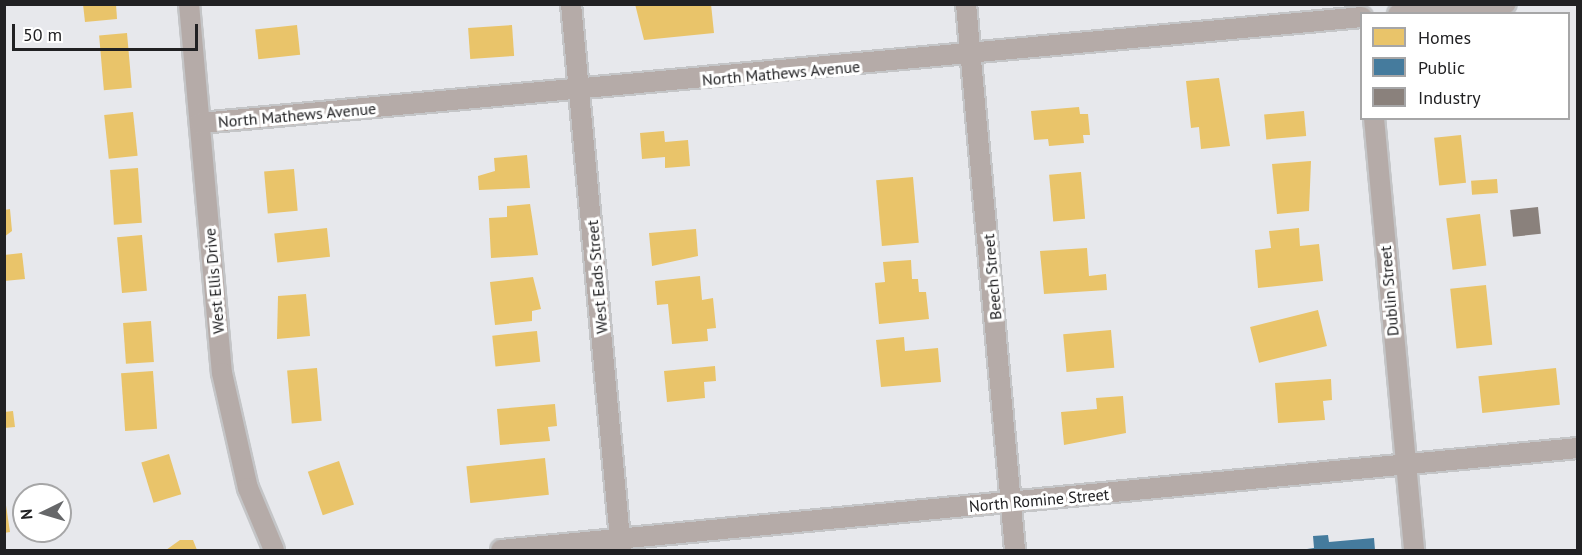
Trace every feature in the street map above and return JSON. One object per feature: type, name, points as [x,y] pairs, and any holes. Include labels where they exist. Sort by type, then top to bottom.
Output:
[{"type":"street","name":"West Ellis Drive","points":[[189,4],[222,373],[248,488],[274,550]]},
{"type":"street","name":"West Eads Street","points":[[571,4],[621,545]]},
{"type":"street","name":"Beech Street","points":[[966,4],[1015,550]]},
{"type":"street","points":[[1420,12],[1506,4]]},
{"type":"street","name":"North Mathews Avenue","points":[[200,123],[971,55],[1360,15]]},
{"type":"street","name":"Dublin Street","points":[[1374,120],[1414,550]]},
{"type":"street","name":"North Romine Street","points":[[501,550],[621,545],[1010,502],[1578,448]]},
{"type":"building: Homes","points":[[83,4],[116,4],[117,19],[85,22]]},
{"type":"building: Homes","points":[[635,4],[711,4],[714,33],[644,40]]},
{"type":"building: Homes","points":[[297,25],[300,55],[258,59],[255,29]]},
{"type":"building: Homes","points":[[512,25],[514,56],[470,59],[468,28]]},
{"type":"building: Homes","points":[[127,33],[132,88],[104,90],[99,35]]},
{"type":"building: Homes","points":[[1219,78],[1230,146],[1201,149],[1199,127],[1191,128],[1186,81]]},
{"type":"building: Homes","points":[[1079,107],[1080,114],[1088,114],[1090,135],[1083,135],[1084,143],[1049,146],[1048,139],[1034,140],[1031,111]]},
{"type":"building: Homes","points":[[1304,111],[1306,136],[1266,139],[1264,114]]},
{"type":"building: Homes","points":[[133,112],[138,156],[109,159],[104,115]]},
{"type":"building: Homes","points":[[664,131],[665,142],[688,140],[690,166],[665,168],[665,157],[642,159],[640,133]]},
{"type":"building: Homes","points":[[1461,135],[1466,183],[1439,186],[1434,138]]},
{"type":"building: Homes","points":[[527,155],[530,188],[479,190],[478,176],[495,171],[494,158]]},
{"type":"building: Homes","points":[[1311,161],[1309,211],[1277,214],[1272,164]]},
{"type":"building: Homes","points":[[138,168],[142,223],[114,225],[110,170]]},
{"type":"building: Homes","points":[[294,169],[298,211],[268,213],[264,172]]},
{"type":"building: Homes","points":[[1081,172],[1085,219],[1053,222],[1049,175]]},
{"type":"building: Homes","points":[[913,177],[919,243],[882,246],[876,180]]},
{"type":"building: Homes","points":[[1497,179],[1498,193],[1472,195],[1471,181]]},
{"type":"building: Homes","points":[[530,204],[538,255],[491,258],[489,218],[507,217],[507,206]]},
{"type":"building: Homes","points":[[10,209],[12,231],[4,237],[4,210]]},
{"type":"building: Homes","points":[[1480,214],[1486,266],[1453,270],[1446,218]]},
{"type":"building: Homes","points":[[327,228],[330,257],[277,262],[274,234]]},
{"type":"building: Homes","points":[[1299,228],[1300,246],[1319,244],[1323,281],[1258,288],[1255,250],[1271,248],[1269,231]]},
{"type":"building: Homes","points":[[696,229],[698,256],[652,266],[649,233]]},
{"type":"building: Homes","points":[[142,235],[147,291],[122,293],[117,237]]},
{"type":"building: Homes","points":[[1087,248],[1089,276],[1106,274],[1107,290],[1044,294],[1040,251]]},
{"type":"building: Homes","points":[[22,253],[25,279],[4,281],[4,255]]},
{"type":"building: Homes","points":[[911,260],[912,279],[918,279],[919,292],[926,292],[929,319],[879,324],[875,283],[885,282],[883,262]]},
{"type":"building: Homes","points":[[700,276],[702,300],[713,298],[716,328],[707,329],[708,341],[672,344],[668,304],[657,305],[655,281]]},
{"type":"building: Homes","points":[[533,277],[541,309],[532,311],[532,321],[495,325],[490,282]]},
{"type":"building: Homes","points":[[1486,285],[1492,345],[1456,348],[1450,289]]},
{"type":"building: Homes","points":[[306,294],[310,336],[277,339],[278,296]]},
{"type":"building: Homes","points":[[1318,310],[1327,346],[1259,363],[1250,327]]},
{"type":"building: Homes","points":[[151,321],[154,362],[126,364],[123,323]]},
{"type":"building: Homes","points":[[1111,330],[1114,368],[1066,372],[1063,334]]},
{"type":"building: Homes","points":[[537,331],[540,362],[495,367],[492,336]]},
{"type":"building: Homes","points":[[904,337],[905,351],[938,348],[941,382],[881,387],[876,340]]},
{"type":"building: Homes","points":[[715,366],[716,381],[704,382],[705,398],[667,402],[664,371]]},
{"type":"building: Homes","points":[[317,368],[322,421],[292,423],[287,371]]},
{"type":"building: Homes","points":[[1556,368],[1560,405],[1482,413],[1478,376]]},
{"type":"building: Homes","points":[[153,371],[157,429],[125,431],[121,373]]},
{"type":"building: Homes","points":[[1331,379],[1332,400],[1323,401],[1325,420],[1278,423],[1275,383]]},
{"type":"building: Homes","points":[[1123,396],[1126,433],[1064,445],[1061,412],[1097,409],[1096,398]]},
{"type":"building: Homes","points":[[555,404],[557,426],[548,427],[550,441],[500,445],[497,409]]},
{"type":"building: Homes","points":[[13,411],[15,427],[4,428],[4,412]]},
{"type":"building: Homes","points":[[169,454],[181,494],[154,503],[141,462]]},
{"type":"building: Homes","points":[[545,458],[549,495],[470,503],[466,466]]},
{"type":"building: Homes","points":[[339,461],[354,504],[323,515],[308,472]]},
{"type":"building: Homes","points":[[4,492],[10,532],[4,533]]},
{"type":"building: Homes","points":[[180,540],[193,540],[197,550],[166,550]]},
{"type":"building: Public","points":[[1328,535],[1329,542],[1374,538],[1375,550],[1300,550],[1314,548],[1313,536]]},
{"type":"building: Industry","points":[[1538,207],[1541,234],[1513,237],[1510,210]]}]
